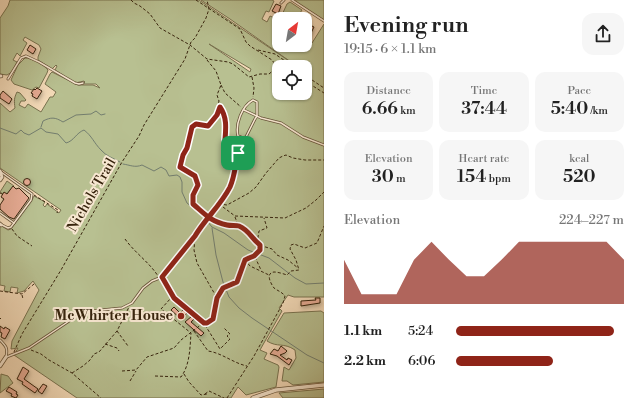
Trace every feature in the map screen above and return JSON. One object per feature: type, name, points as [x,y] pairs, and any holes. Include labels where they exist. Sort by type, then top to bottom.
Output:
[{"type":"street","points":[[0,172],[2,177],[0,180]]},
{"type":"street","points":[[0,366],[6,356]]},
{"type":"street","points":[[254,398],[276,390],[324,385]]},
{"type":"lane","points":[[281,3],[284,0]]},
{"type":"lane","points":[[292,0],[324,21]]},
{"type":"lane","points":[[8,80],[21,58],[26,56],[75,83],[83,83]]},
{"type":"lane","points":[[253,100],[257,102],[257,116],[254,119],[246,137],[243,138],[238,136],[237,131],[241,115],[244,110],[245,107],[253,100]]},
{"type":"lane","points":[[244,110],[257,116],[281,123],[303,137],[324,145]]},
{"type":"lane","points":[[0,172],[32,194],[31,200],[11,227],[8,228],[1,224]]},
{"type":"lane","points":[[0,213],[14,223]]},
{"type":"lane","points":[[0,340],[6,345],[6,356],[26,349],[74,317],[92,311],[122,308],[132,303],[143,288],[152,281],[162,277],[173,296],[204,323]]},
{"type":"path","points":[[131,0],[150,14],[160,28],[190,45],[207,60],[216,71],[225,93]]},
{"type":"path","points":[[196,0],[240,29],[246,42],[250,46],[272,60]]},
{"type":"path","points":[[207,0],[209,9]]},
{"type":"path","name":"Nichols Trail","points":[[13,354],[16,346],[122,162],[185,59],[190,45],[206,18],[209,9]]},
{"type":"path","points":[[257,50],[275,54],[284,60]]},
{"type":"path","points":[[207,60],[228,62],[233,64],[246,75],[252,77],[256,75],[269,74],[272,72]]},
{"type":"path","points":[[252,77],[254,88],[252,96],[253,100]]},
{"type":"path","points":[[312,80],[324,88]]},
{"type":"path","points":[[221,84],[217,95],[219,101],[218,105],[225,114],[225,140],[238,153]]},
{"type":"path","points":[[312,85],[324,93]]},
{"type":"path","points":[[219,91],[225,93],[244,110]]},
{"type":"path","points":[[220,107],[217,115],[208,126],[196,124],[192,127],[187,148],[183,155],[180,167],[195,176],[198,185],[193,195],[193,204],[208,219],[227,225],[238,225]]},
{"type":"path","points":[[162,277],[208,219],[230,187],[243,138]]},
{"type":"path","points":[[219,204],[227,204],[249,194],[256,187],[266,172],[279,158],[283,156],[286,155],[305,160],[324,160]]},
{"type":"path","points":[[219,204],[235,216],[285,218],[306,208],[324,192]]},
{"type":"path","points":[[32,194],[58,210],[57,213]]},
{"type":"path","points":[[235,216],[238,225],[249,233],[256,243],[272,249],[277,255],[288,260],[299,270]]},
{"type":"path","points":[[256,243],[259,231],[267,228],[264,218]]},
{"type":"path","points":[[299,270],[290,249],[291,245],[294,244],[305,248],[317,243],[324,226]]},
{"type":"path","points":[[11,227],[17,236],[32,246]]},
{"type":"path","points":[[195,236],[194,250],[196,259],[217,298]]},
{"type":"path","points":[[125,240],[153,268],[160,278]]},
{"type":"path","points":[[130,382],[136,370],[147,357],[174,348],[190,333],[204,323],[207,323],[213,319],[217,298],[223,288],[237,282],[245,260],[255,256],[260,245]]},
{"type":"path","points":[[255,256],[261,272]]},
{"type":"path","points":[[245,260],[250,266],[270,275],[275,272],[287,275],[289,272],[299,270]]},
{"type":"path","points":[[227,398],[283,303],[285,296],[282,292],[275,289],[271,283],[270,275]]},
{"type":"path","points":[[0,291],[22,294],[34,284]]},
{"type":"path","points":[[22,294],[23,298]]},
{"type":"path","points":[[173,296],[161,309],[190,333]]},
{"type":"path","points":[[72,373],[90,360],[94,354],[99,352],[117,331],[132,303]]},
{"type":"path","points":[[204,323],[220,349],[230,339],[228,336],[230,334],[224,328]]},
{"type":"path","points":[[117,331],[128,346]]},
{"type":"path","points":[[194,331],[208,351],[214,352],[238,364],[247,366]]},
{"type":"path","points":[[155,376],[181,377],[184,373],[190,350],[190,333]]},
{"type":"path","points":[[34,344],[37,352]]},
{"type":"path","points":[[105,344],[117,348],[119,351]]},
{"type":"path","points":[[16,346],[20,349],[37,352],[72,373],[101,398]]},
{"type":"path","points":[[122,371],[136,370]]},
{"type":"path","points":[[184,373],[189,382],[201,395],[207,394]]},
{"type":"path","points":[[205,395],[209,391],[224,398]]},
{"type":"green space","points":[[10,0],[199,0],[272,49],[272,52],[276,52],[288,60],[272,60],[272,100],[312,100],[312,60],[288,60],[277,52],[312,52],[312,43],[324,24],[324,297],[294,297],[288,295],[279,308],[282,311],[260,350],[267,353],[264,359],[278,365],[279,367],[276,387],[246,395],[238,387],[231,398],[77,398],[14,355],[18,348],[11,349],[12,341],[39,290],[33,281],[24,291],[17,293],[18,288],[11,287],[10,292],[4,291],[5,286],[0,285],[0,225],[8,230],[11,229],[34,196],[45,202],[43,205],[45,207],[47,204],[59,213],[61,210],[0,168],[0,103],[10,112],[15,108],[14,100],[17,92],[20,93],[26,100],[21,101],[19,105],[25,108],[28,104],[41,112],[50,97],[53,97],[56,92],[45,84],[52,72],[78,85],[93,85],[100,88],[96,84],[83,84],[85,82],[84,81],[75,83],[55,70],[56,65],[52,69],[38,60],[41,49],[39,45],[25,37],[23,40],[27,43],[20,56],[17,53],[13,60],[17,62],[12,72],[7,75],[0,74],[0,18]],"holes":[[[209,44],[251,69],[250,72]]]},
{"type":"green space","points":[[201,0],[272,0],[274,1],[269,12],[266,11],[262,19],[267,22],[270,16],[272,17],[272,49]]},
{"type":"green space","points":[[292,0],[324,0],[324,20]]},
{"type":"green space","points":[[290,2],[302,10],[301,12],[283,12],[287,4]]},
{"type":"green space","points":[[25,58],[37,62],[48,70],[39,88],[36,87],[32,90],[14,84],[11,80],[18,65]]},
{"type":"green space","points":[[7,181],[14,186],[7,194],[3,194],[0,192]]},
{"type":"green space","points":[[321,311],[324,313],[324,382],[293,385],[287,381],[282,381],[284,367],[289,370],[296,358],[295,350],[287,346],[274,344],[267,341],[284,313]]},
{"type":"green space","points":[[1,374],[8,376],[13,383],[0,393]]},
{"type":"green space","points":[[324,389],[324,398],[283,398],[279,393]]},
{"type":"building","points":[[276,4],[281,6],[279,12],[272,11]]},
{"type":"building","points":[[30,45],[36,49],[33,54],[27,50]]},
{"type":"building","points":[[37,88],[42,91],[37,99],[32,96],[33,94],[31,93]]},
{"type":"building","points":[[3,91],[12,99],[9,104],[0,98]]},
{"type":"building","points":[[27,179],[30,182],[27,185],[24,182]]},
{"type":"building","points":[[13,186],[16,189],[19,188],[29,198],[14,219],[9,217],[0,209],[0,205],[4,199],[1,197],[4,192],[7,194]]},
{"type":"building","points":[[315,298],[320,298],[320,303],[301,306],[301,301],[316,300]]},
{"type":"building","name":"McWhirter House","points":[[174,307],[180,313],[184,309],[188,312],[181,319],[171,310]]},
{"type":"building","points":[[192,316],[195,318],[191,322],[204,333],[201,336],[185,322]]},
{"type":"building","points":[[0,326],[4,329],[5,327],[10,330],[5,339],[1,337],[2,333],[0,332]]},
{"type":"building","points":[[281,346],[287,351],[280,355],[287,360],[288,358],[292,360],[289,365],[277,356],[270,354],[274,349],[278,351]]},
{"type":"building","points":[[23,367],[29,371],[24,379],[38,389],[35,393],[22,384],[23,382],[17,379]]},
{"type":"building","points":[[43,384],[47,386],[42,394],[38,391]]},
{"type":"building","points":[[9,387],[17,392],[16,394],[18,395],[16,398],[11,396],[12,394],[6,391]]},
{"type":"waterway","points":[[41,127],[43,121],[51,118],[55,118],[63,122],[76,115],[91,114],[96,111],[101,115],[105,114]]},
{"type":"waterway","points":[[0,128],[16,134],[21,130],[29,135],[41,128],[46,132],[58,134],[66,143],[71,141],[84,130],[103,152],[120,162]]},
{"type":"waterway","points":[[123,164],[135,166],[142,165],[154,171],[161,167],[166,170],[169,176],[177,175],[180,177],[182,182],[182,192],[187,203],[202,215],[212,227],[224,233],[248,250],[269,258],[295,278],[306,284],[324,283]]},
{"type":"waterway","points":[[212,228],[216,255],[223,282],[229,297],[239,308],[252,318],[307,355],[324,363]]},
{"type":"place","name":"McWhirter House","points":[[181,316]]},
{"type":"route","points":[[238,153],[225,140],[225,114],[220,107],[217,115],[208,126],[196,124],[192,127],[187,148],[183,155],[180,167],[195,176],[198,185],[193,195],[193,204],[208,218],[227,225],[238,225],[249,233],[254,241],[260,245],[260,250],[255,256],[245,260],[241,275],[237,282],[223,288],[217,298],[213,319],[207,323],[204,323],[174,298],[162,277],[195,236],[208,218],[222,200],[230,187],[235,172],[238,153]]}]
